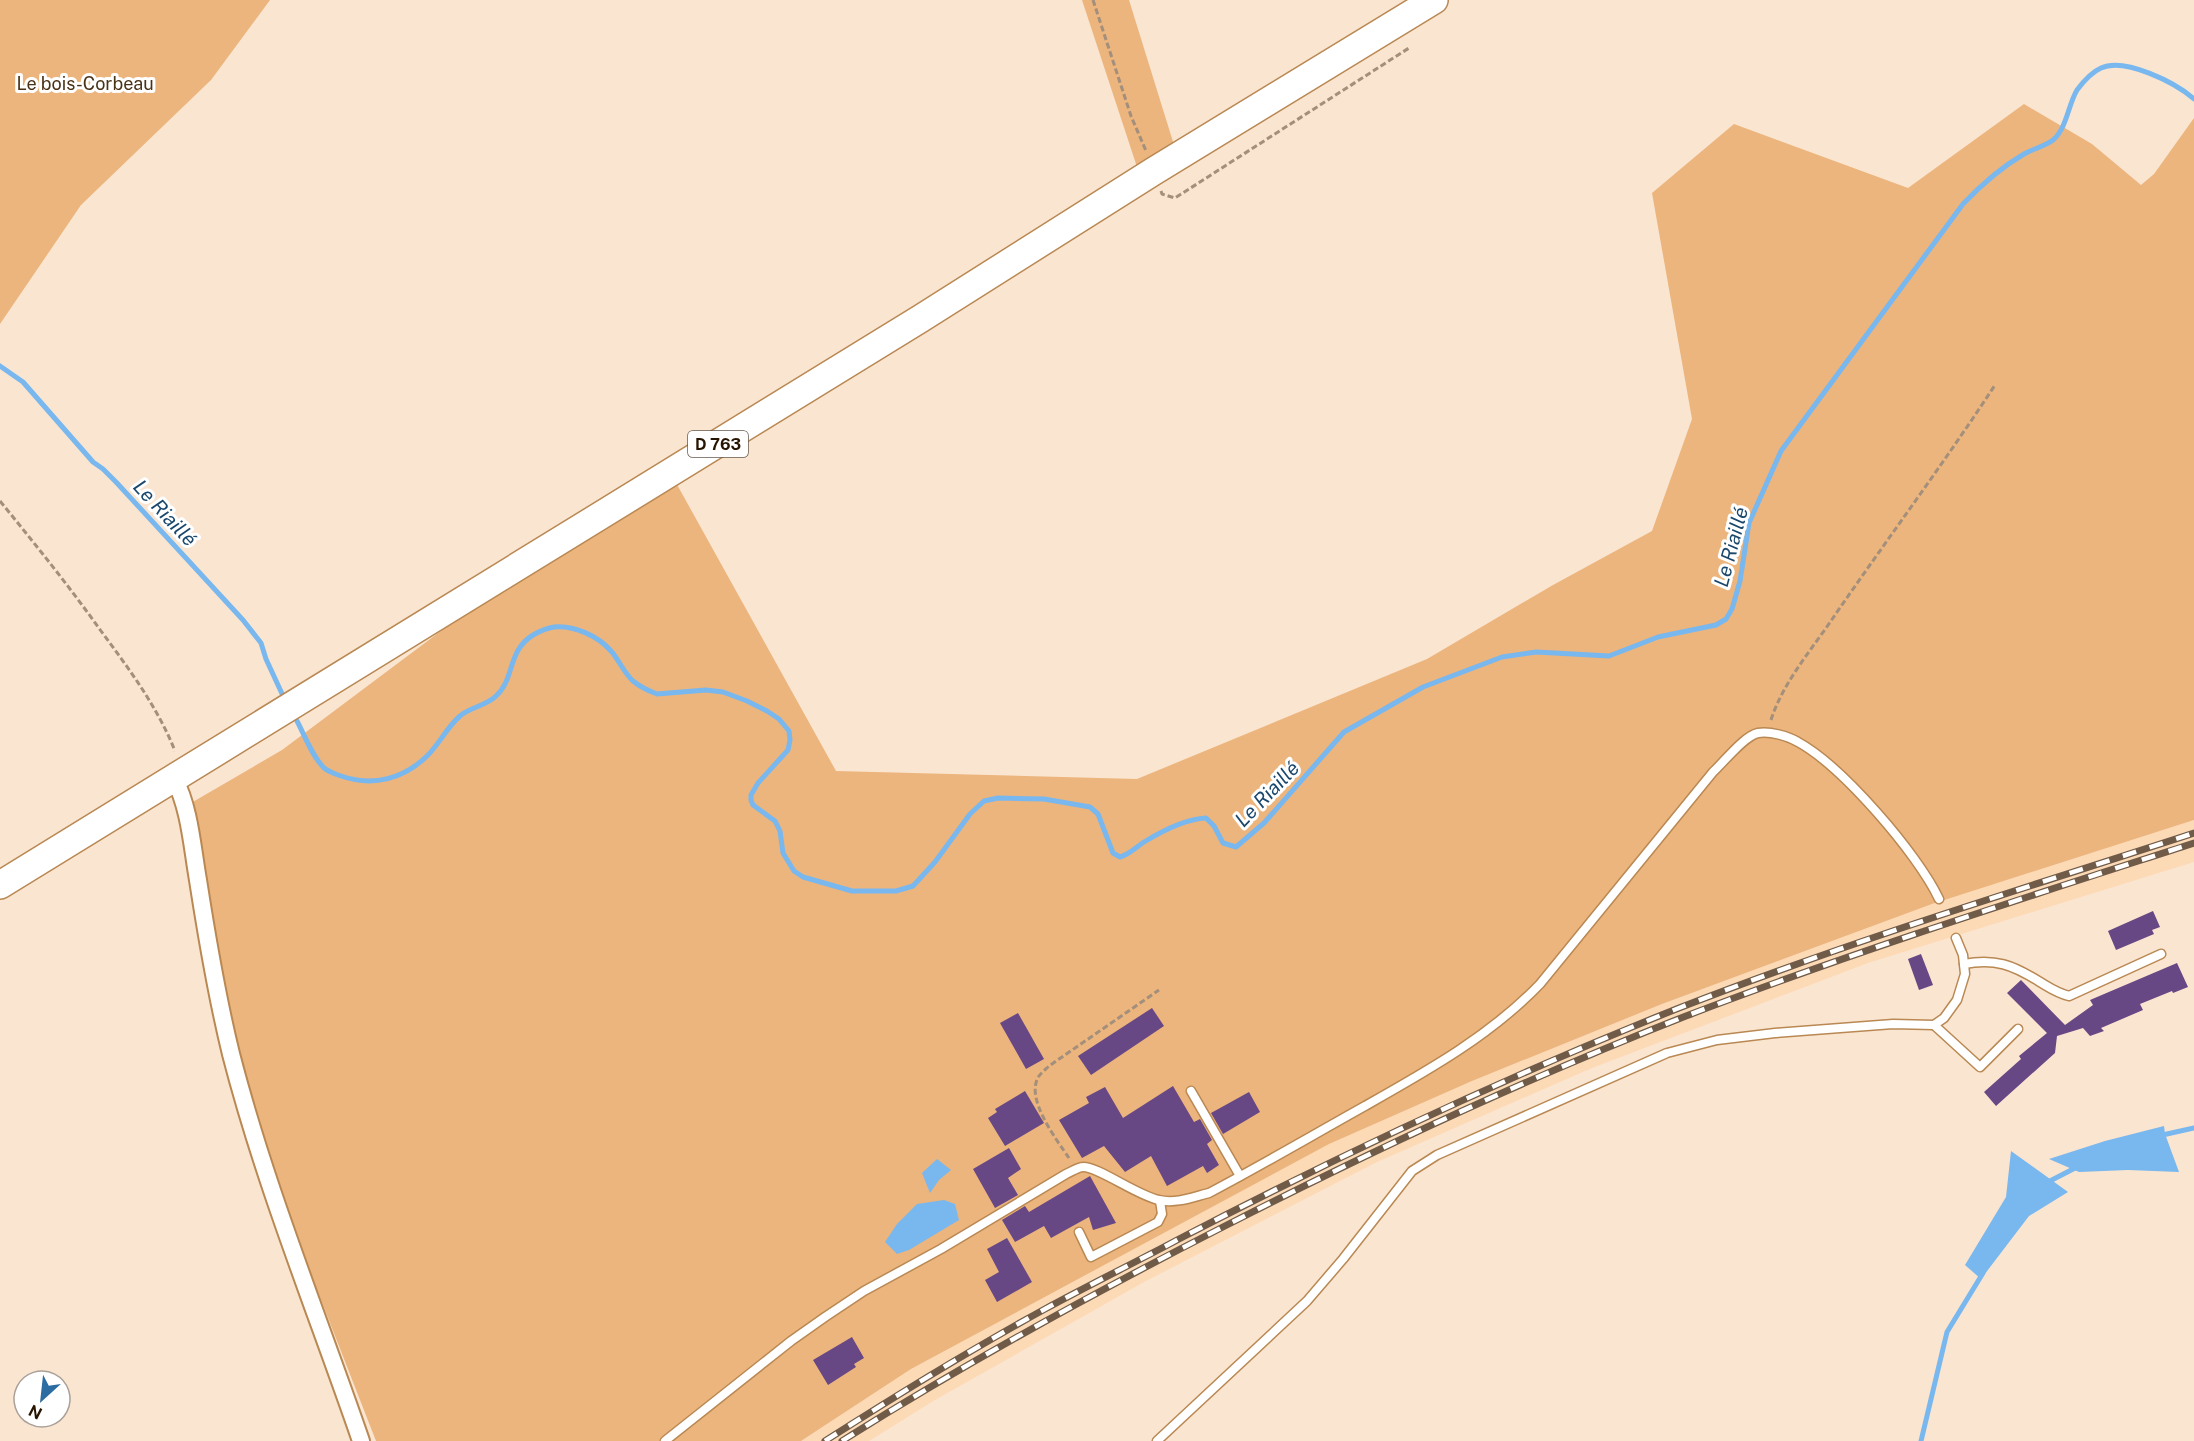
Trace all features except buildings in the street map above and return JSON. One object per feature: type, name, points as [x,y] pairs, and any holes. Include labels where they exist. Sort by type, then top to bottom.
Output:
[{"type":"main road","name":"D 763","points":[[0,885],[920,320],[1154,171],[1434,0]]},
{"type":"street","points":[[179,775],[221,1009],[240,1089],[277,1206],[361,1441]]},
{"type":"lane","points":[[665,1441],[791,1341],[854,1298],[1076,1170],[1083,1167],[1099,1171],[1136,1193],[1160,1201],[1181,1200],[1209,1193],[1442,1061],[1490,1030],[1514,1010],[1564,957],[1713,772],[1744,742],[1758,733],[1777,734],[1796,740],[1816,753],[1886,824],[1921,868],[1939,899]]},
{"type":"lane","points":[[1157,1441],[1307,1301],[1412,1171],[1437,1155],[1667,1053],[1717,1040],[1775,1033],[1893,1024],[1934,1025],[1944,1018],[1957,1000],[1965,974],[1956,938]]},
{"type":"lane","points":[[1964,964],[1984,960],[1999,963],[2037,980],[2056,993],[2069,996],[2161,954]]},
{"type":"lane","points":[[1934,1025],[1980,1067],[2018,1029]]},
{"type":"lane","points":[[1191,1091],[1240,1176]]},
{"type":"lane","points":[[1079,1232],[1090,1257],[1158,1222],[1162,1214],[1160,1201]]},
{"type":"path","points":[[1768,734],[1774,710],[1787,685],[1995,386]]},
{"type":"path","points":[[0,501],[67,584],[129,667],[170,737],[179,775]]},
{"type":"path","points":[[1076,1170],[1038,1104],[1035,1089],[1038,1077],[1049,1066],[1159,990]]},
{"type":"shaded area","points":[[2194,820],[2194,862],[1868,963],[1592,1068],[1377,1162],[1144,1282],[935,1400],[869,1441],[801,1441],[911,1369],[1328,1144],[1472,1081],[1662,1004],[1932,904]]},
{"type":"green space","name":"Le bois-Corbeau","points":[[0,0],[270,0],[211,80],[81,205],[0,324]]},
{"type":"green space","points":[[1082,0],[1129,0],[1174,145],[1138,170]]},
{"type":"green space","points":[[2024,104],[2092,144],[2141,185],[2154,174],[2194,118],[2194,820],[1932,904],[1662,1004],[1472,1081],[1329,1144],[911,1369],[801,1441],[376,1441],[245,1105],[179,810],[282,750],[665,463],[836,771],[1137,779],[1427,659],[1553,585],[1652,531],[1692,419],[1652,193],[1734,124],[1908,188]]},
{"type":"water","points":[[2164,1126],[2179,1172],[2128,1170],[2079,1172],[2049,1159],[2105,1141]]},
{"type":"water","points":[[2011,1151],[2068,1192],[2029,1216],[1981,1279],[1965,1265],[2006,1197]]},
{"type":"water","points":[[937,1159],[951,1170],[939,1180],[930,1193],[922,1173]]},
{"type":"water","points":[[944,1200],[955,1204],[959,1220],[909,1250],[897,1254],[885,1242],[897,1224],[917,1204]]},
{"type":"waterway","name":"Le Riaillé","points":[[297,721],[316,758],[328,771],[365,781],[388,779],[419,763],[460,716],[496,696],[506,682],[519,649],[533,635],[554,627],[570,628],[585,633],[606,646],[633,681],[657,694],[706,690],[723,692],[747,701],[779,719],[789,731],[788,750],[758,783],[751,795],[751,800],[753,805],[775,821],[780,831],[783,853],[794,871],[803,877],[852,891],[896,891],[913,886],[935,862],[970,814],[984,801],[998,798],[1044,799],[1090,807],[1098,814],[1113,853],[1120,857],[1174,826],[1206,818],[1214,826],[1223,843],[1236,847],[1264,823],[1344,732],[1423,687],[1502,657],[1536,652],[1609,656],[1658,637],[1716,625],[1726,619],[1732,609],[1740,581],[1749,523],[1781,451],[1963,204],[2007,165],[2053,140],[2064,123],[2077,90],[2101,68],[2123,66],[2150,73],[2194,99]]},
{"type":"waterway","name":"Le Riaillé","points":[[0,366],[23,382],[93,462],[116,482],[243,620],[261,643],[284,698]]},
{"type":"waterway","points":[[2158,1136],[2194,1128]]},
{"type":"waterway","points":[[2048,1182],[2077,1167]]},
{"type":"waterway","points":[[1921,1441],[1947,1332],[1983,1273]]},
{"type":"railway","points":[[825,1441],[961,1357],[1062,1300],[1240,1207],[1426,1117],[1552,1061],[1679,1008],[1807,961],[2194,833]]},
{"type":"railway","points":[[842,1441],[981,1357],[1123,1279],[1334,1172],[1508,1090],[1567,1064],[1749,992],[1939,926],[2194,843]]}]
